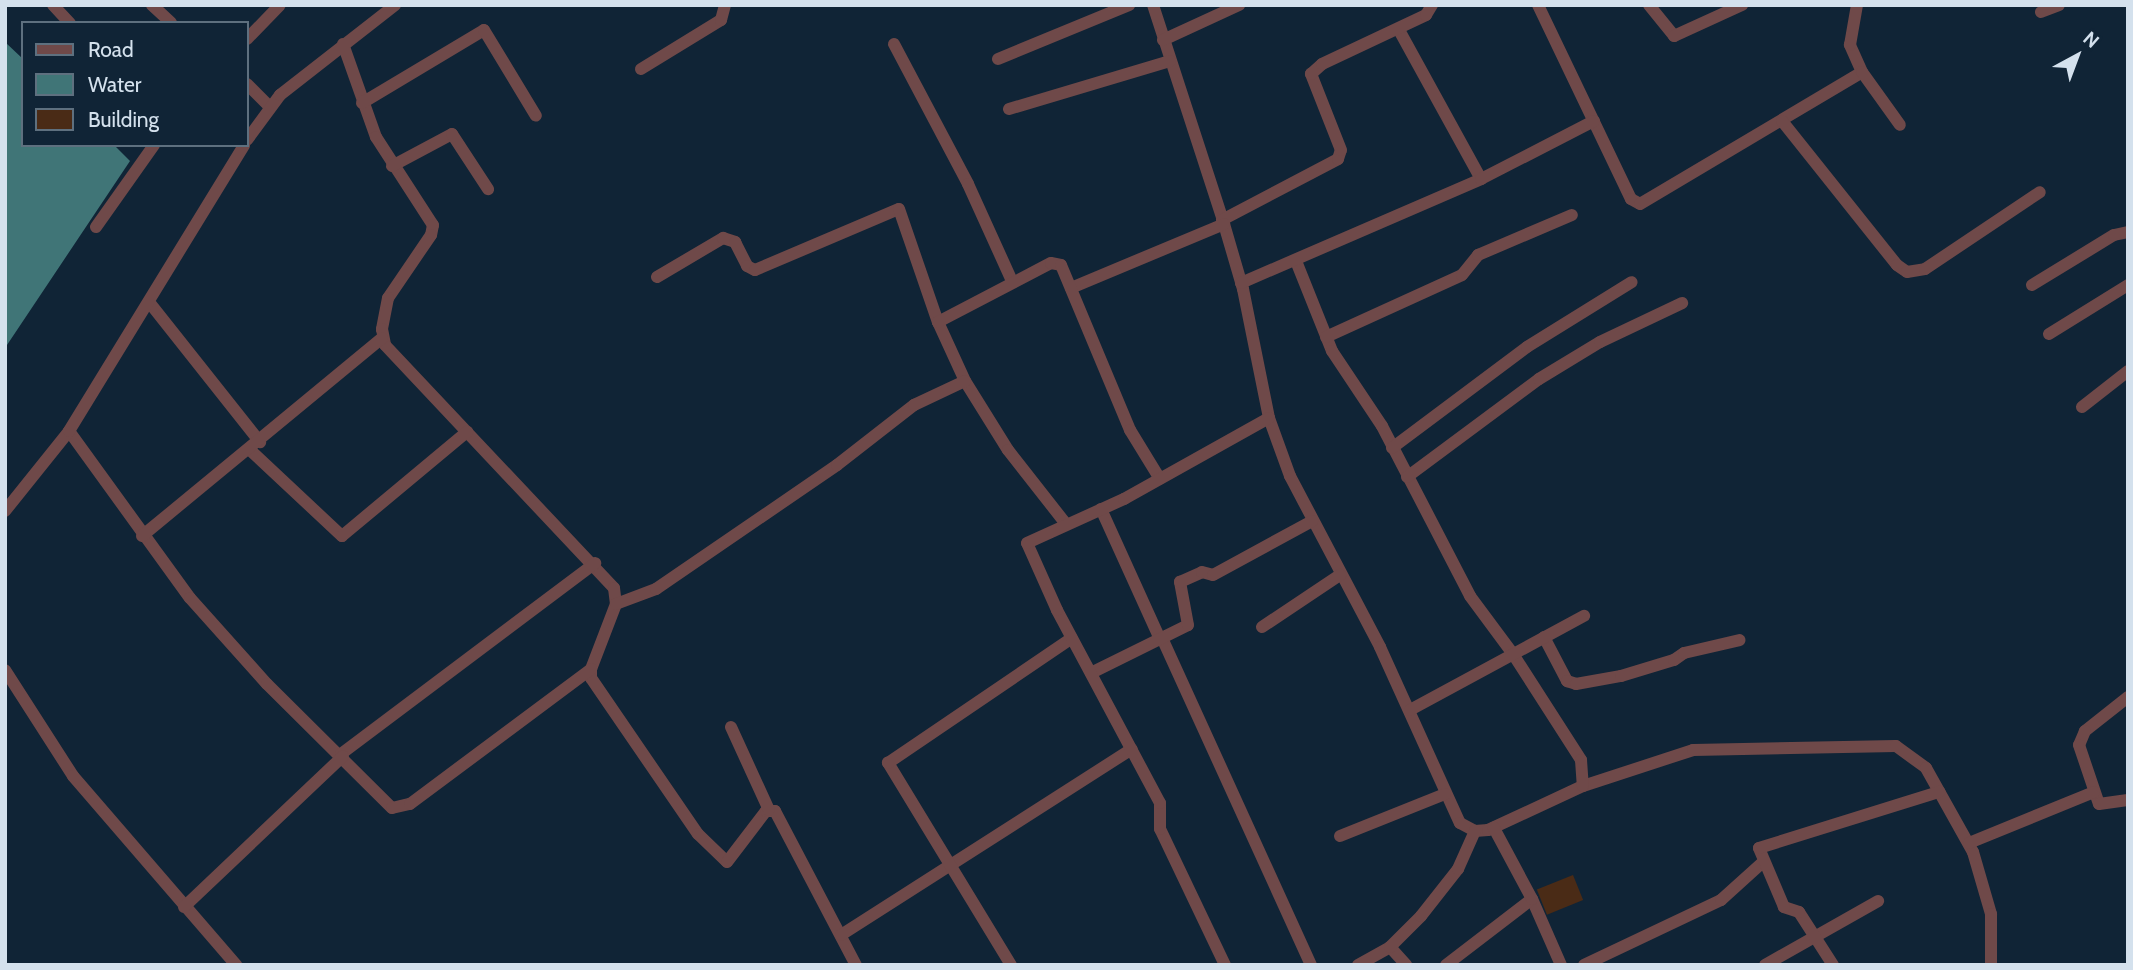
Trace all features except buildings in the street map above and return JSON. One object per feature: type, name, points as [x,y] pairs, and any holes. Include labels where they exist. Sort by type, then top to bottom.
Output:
[{"type":"street","points":[[53,5],[68,21]]},
{"type":"street","points":[[152,5],[168,21]]},
{"type":"street","points":[[248,38],[280,5]]},
{"type":"street","points":[[248,138],[268,106],[395,5]]},
{"type":"street","points":[[641,69],[721,20],[725,5]]},
{"type":"street","points":[[998,59],[1129,5]]},
{"type":"street","points":[[1153,5],[1241,283],[1269,418],[1312,521],[1409,709],[1456,817],[1475,831],[1494,828],[1583,786],[1693,750],[1888,745],[1912,753],[1969,842],[1992,914],[1991,965]]},
{"type":"street","points":[[1163,40],[1239,5]]},
{"type":"street","points":[[1071,288],[1223,222],[1341,155],[1311,74],[1322,64],[1426,15],[1432,5]]},
{"type":"street","points":[[1538,5],[1631,199],[1640,204],[1861,72]]},
{"type":"street","points":[[1649,5],[1674,36],[1742,5]]},
{"type":"street","points":[[1857,5],[1850,45],[1861,72],[1900,125]]},
{"type":"street","points":[[2041,12],[2059,5]]},
{"type":"street","points":[[362,103],[484,30],[536,116]]},
{"type":"street","points":[[1399,30],[1481,179]]},
{"type":"street","points":[[69,431],[142,536],[190,598],[267,684],[342,755],[385,804],[401,808],[591,668],[616,604],[614,588],[595,563],[387,350],[382,338],[388,298],[433,227],[392,166],[362,103],[343,44]]},
{"type":"street","points":[[894,44],[968,184],[1012,281]]},
{"type":"street","points":[[1009,109],[1170,61]]},
{"type":"street","points":[[248,85],[268,106]]},
{"type":"street","points":[[1241,283],[1481,179],[1594,121]]},
{"type":"street","points":[[1782,121],[1897,265],[1908,272],[1926,269],[2040,192]]},
{"type":"street","points":[[392,166],[452,134],[488,189]]},
{"type":"street","points":[[96,228],[153,147]]},
{"type":"street","points":[[5,511],[69,431],[243,147]]},
{"type":"street","points":[[657,278],[727,237],[755,270],[894,207],[900,211],[938,322],[965,381],[1007,450],[1066,524]]},
{"type":"street","points":[[1326,337],[1462,275],[1478,255],[1572,215]]},
{"type":"street","points":[[2032,285],[2114,235],[2128,232]]},
{"type":"street","points":[[1296,261],[1326,337],[1392,448],[1470,596],[1513,653],[1581,760],[1583,786]]},
{"type":"street","points":[[938,322],[1012,281],[1055,262],[1063,267],[1130,430],[1160,479]]},
{"type":"street","points":[[1392,448],[1527,347],[1632,282]]},
{"type":"street","points":[[2049,334],[2128,285]]},
{"type":"street","points":[[149,302],[255,446],[342,536],[467,432]]},
{"type":"street","points":[[1406,477],[1539,379],[1600,342],[1682,303]]},
{"type":"street","points":[[142,536],[255,446],[382,338]]},
{"type":"street","points":[[2082,407],[2128,371]]},
{"type":"street","points":[[616,604],[656,589],[837,465],[914,405],[965,381]]},
{"type":"street","points":[[1225,965],[1160,829],[1160,803],[1072,638],[1027,543],[1160,479],[1269,418]]},
{"type":"street","points":[[1101,509],[1311,965]]},
{"type":"street","points":[[1091,673],[1190,624],[1180,582],[1202,572],[1213,575],[1312,521]]},
{"type":"street","points":[[184,907],[342,755],[595,563]]},
{"type":"street","points":[[1262,627],[1340,575]]},
{"type":"street","points":[[1409,709],[1584,616]]},
{"type":"street","points":[[1544,637],[1567,681],[1576,684],[1621,676],[1676,660],[1684,653],[1740,640]]},
{"type":"street","points":[[1011,965],[888,763],[1072,638]]},
{"type":"street","points":[[591,668],[599,693],[719,859],[732,859],[769,810]]},
{"type":"street","points":[[5,670],[73,776],[236,965]]},
{"type":"street","points":[[2128,697],[2080,740],[2079,752],[2102,807],[2128,800]]},
{"type":"street","points":[[731,727],[769,810],[778,815],[856,965]]},
{"type":"street","points":[[841,934],[953,866],[1132,749]]},
{"type":"street","points":[[1833,965],[1799,912],[1784,906],[1762,863],[1758,852],[1761,846],[1939,792]]},
{"type":"street","points":[[1969,842],[2094,792]]},
{"type":"street","points":[[1339,836],[1445,794]]},
{"type":"street","points":[[1494,828],[1532,899],[1561,965]]},
{"type":"street","points":[[1358,965],[1390,947],[1445,887],[1475,831]]},
{"type":"street","points":[[1584,965],[1721,900],[1762,863]]},
{"type":"street","points":[[1446,965],[1532,899]]},
{"type":"street","points":[[1771,964],[1878,901]]},
{"type":"street","points":[[1390,947],[1406,965]]},
{"type":"water","points":[[5,42],[21,57],[21,147],[116,147],[130,161],[5,348]]}]
